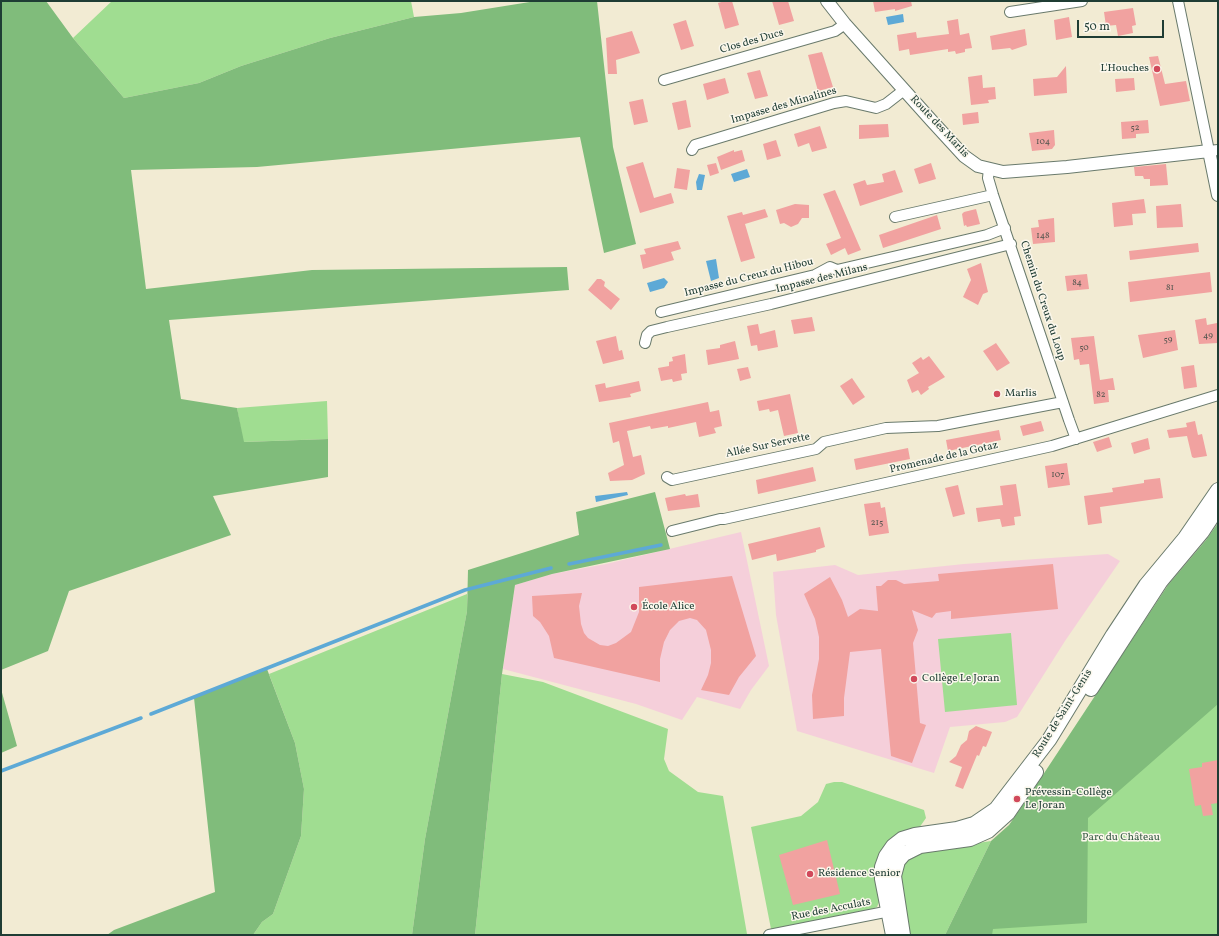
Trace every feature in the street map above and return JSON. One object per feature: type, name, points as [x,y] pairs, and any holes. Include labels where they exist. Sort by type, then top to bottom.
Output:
[{"type":"main road","name":"Route de Saint-Genis","points":[[903,935],[882,879],[882,867],[886,856],[893,846],[902,839],[915,835],[957,829],[974,824],[996,808],[1049,740],[1105,647],[1146,585],[1185,538],[1218,490]]},
{"type":"main road","name":"Route de Saint-Genis","points":[[893,935],[894,876],[898,861],[904,854],[920,846],[964,840],[983,834],[994,827],[1008,813],[1161,581],[1202,532],[1218,508]]},
{"type":"street","name":"Route des Marlis","points":[[827,1],[845,24],[964,156],[978,166],[1003,172],[1067,167],[1214,150]]},
{"type":"street","points":[[1010,12],[1082,1]]},
{"type":"street","points":[[1178,1],[1214,150],[1218,195]]},
{"type":"street","name":"Clos des Ducs","points":[[664,80],[835,31],[845,24]]},
{"type":"street","name":"Impasse des Minalines","points":[[692,150],[696,145],[834,103],[846,101],[876,108],[886,104],[904,90]]},
{"type":"street","name":"Chemin du Creux du Loup","points":[[989,169],[988,178],[1076,439]]},
{"type":"street","points":[[895,217],[994,195]]},
{"type":"street","name":"Impasse du Creux du Hibou","points":[[661,312],[815,275],[830,267],[837,270],[987,235],[1005,228]]},
{"type":"street","name":"Impasse des Milans","points":[[644,342],[647,335],[651,331],[771,304],[1011,244]]},
{"type":"street","name":"Promenade de la Gotaz","points":[[672,531],[720,518],[724,519],[1052,446],[1218,395]]},
{"type":"street","name":"Allée Sur Servette","points":[[667,477],[672,480],[816,449],[824,442],[886,428],[938,426],[1063,402]]},
{"type":"street","name":"Rue des Acculats","points":[[769,935],[893,910]]},
{"type":"shaded area","name":"École Alice","points":[[741,532],[769,666],[751,690],[740,709],[697,697],[682,720],[636,704],[503,669],[515,585],[552,574],[606,564]]},
{"type":"shaded area","name":"Collège Le Joran","points":[[1108,554],[1120,561],[1065,641],[1017,717],[1005,722],[950,727],[934,773],[797,731],[776,615],[773,572],[835,565],[858,575],[964,564]]},
{"type":"green space","points":[[1,1],[46,1],[73,38],[124,98],[199,83],[241,66],[330,38],[414,17],[461,13],[536,1],[597,1],[613,147],[636,244],[604,253],[580,137],[257,167],[131,170],[146,289],[312,270],[567,267],[569,290],[169,320],[181,399],[237,408],[244,442],[328,439],[328,477],[213,496],[231,535],[69,591],[48,651],[1,670]]},
{"type":"green space","points":[[112,1],[411,1],[414,17],[330,38],[241,66],[199,83],[124,98],[73,38]]},
{"type":"green space","points":[[327,401],[328,439],[243,442],[237,408]]},
{"type":"green space","points":[[655,492],[670,549],[552,574],[515,585],[502,674],[475,935],[412,935],[425,839],[467,611],[468,570],[579,535],[576,512]]},
{"type":"green space","points":[[1218,523],[1218,704],[1088,818],[1087,923],[993,929],[992,935],[945,935],[991,841],[1009,825],[1168,585],[1206,540]]},
{"type":"green space","name":"Parc du Château","points":[[1218,547],[1218,935],[950,935]]},
{"type":"green space","points":[[467,594],[467,611],[425,839],[412,935],[253,935],[262,922],[273,914],[301,836],[304,789],[295,743],[269,674]]},
{"type":"green space","points":[[1011,633],[1017,705],[945,712],[938,639]]},
{"type":"green space","points":[[267,669],[295,743],[304,789],[301,836],[273,914],[262,922],[253,935],[107,935],[114,930],[215,892],[194,698]]},
{"type":"green space","points":[[502,674],[543,682],[668,729],[664,759],[669,771],[698,792],[723,796],[747,934],[475,935]]},
{"type":"green space","points":[[1,689],[17,746],[1,753]]},
{"type":"green space","points":[[842,782],[924,810],[926,818],[919,828],[908,831],[877,907],[771,929],[751,827],[801,816],[818,802],[826,784]]},
{"type":"green space","points":[[991,841],[945,935],[909,935],[901,898],[901,870],[906,861],[919,852]]},
{"type":"water","points":[[903,14],[904,22],[888,25],[886,17]]},
{"type":"water","points":[[747,169],[750,177],[734,182],[731,174]]},
{"type":"water","points":[[699,174],[705,175],[702,190],[697,190],[696,182]]},
{"type":"water","points":[[716,259],[719,278],[711,281],[706,261]]},
{"type":"water","points":[[664,278],[668,282],[664,288],[650,292],[647,283]]},
{"type":"water","points":[[627,492],[628,495],[596,502],[595,496]]},
{"type":"building","points":[[732,1],[739,25],[725,29],[718,3]]},
{"type":"building","points":[[772,1],[788,1],[794,21],[779,25]]},
{"type":"building","points":[[873,1],[911,1],[912,6],[895,11],[895,9],[875,12]]},
{"type":"building","points":[[1133,8],[1136,25],[1132,26],[1133,33],[1118,36],[1116,25],[1106,26],[1104,12]]},
{"type":"building","points":[[1069,17],[1072,37],[1056,40],[1054,20]]},
{"type":"building","points":[[958,19],[960,35],[969,33],[972,48],[965,49],[965,52],[956,54],[955,51],[948,52],[948,49],[910,55],[909,49],[899,51],[897,35],[916,32],[917,38],[949,34],[947,21]]},
{"type":"building","points":[[686,20],[694,46],[681,50],[673,24]]},
{"type":"building","points":[[1025,29],[1027,45],[1012,50],[1010,48],[992,50],[990,36]]},
{"type":"building","points":[[632,31],[640,53],[616,60],[617,74],[608,74],[606,38]]},
{"type":"building","points":[[822,52],[833,87],[818,91],[808,55]]},
{"type":"building","name":"L'Houches","points":[[1158,56],[1165,84],[1186,81],[1190,101],[1160,106],[1149,57]]},
{"type":"building","points":[[1066,66],[1067,93],[1034,96],[1033,79],[1057,77]]},
{"type":"building","points":[[760,70],[768,96],[755,99],[747,73]]},
{"type":"building","points":[[982,75],[983,88],[995,87],[996,99],[988,100],[989,103],[971,105],[968,77]]},
{"type":"building","points":[[725,78],[729,93],[707,100],[703,84]]},
{"type":"building","points":[[1134,78],[1135,90],[1116,92],[1115,79]]},
{"type":"building","points":[[643,99],[648,122],[634,125],[629,102]]},
{"type":"building","points":[[686,100],[691,127],[678,130],[672,103]]},
{"type":"building","points":[[978,112],[979,123],[963,125],[962,114]]},
{"type":"building","points":[[1148,120],[1149,133],[1136,134],[1136,138],[1122,139],[1121,122]]},
{"type":"building","points":[[888,124],[889,137],[859,139],[859,125]]},
{"type":"building","points":[[820,126],[827,148],[812,152],[809,143],[798,147],[794,134]]},
{"type":"building","points":[[1054,130],[1055,145],[1052,149],[1032,151],[1029,133]]},
{"type":"building","points":[[776,140],[781,156],[767,160],[763,144]]},
{"type":"building","points":[[734,150],[734,152],[742,150],[745,161],[721,170],[717,157]]},
{"type":"building","points":[[643,162],[654,198],[671,193],[674,203],[640,213],[626,167]]},
{"type":"building","points":[[716,163],[719,173],[710,176],[707,165]]},
{"type":"building","points":[[931,163],[936,179],[919,184],[914,169]]},
{"type":"building","points":[[1166,164],[1168,185],[1150,186],[1150,179],[1144,179],[1143,176],[1135,176],[1134,167]]},
{"type":"building","points":[[677,168],[690,170],[687,190],[674,188]]},
{"type":"building","points":[[895,170],[903,192],[860,206],[853,184],[865,180],[867,185],[884,182],[882,174]]},
{"type":"building","points":[[835,190],[861,250],[848,255],[845,248],[831,255],[826,244],[841,238],[823,194]]},
{"type":"building","points":[[1144,199],[1146,213],[1132,214],[1133,225],[1114,227],[1112,203]]},
{"type":"building","points":[[795,204],[809,205],[809,218],[802,218],[798,224],[791,227],[784,223],[780,224],[776,210]]},
{"type":"building","points":[[1181,204],[1183,227],[1157,228],[1156,206]]},
{"type":"building","points":[[765,209],[768,217],[745,224],[755,258],[741,262],[727,216],[742,212],[743,215]]},
{"type":"building","points":[[976,209],[980,224],[967,227],[966,225],[964,226],[962,214],[964,212]]},
{"type":"building","points":[[937,215],[941,229],[883,248],[879,235]]},
{"type":"building","points":[[1054,218],[1055,242],[1033,244],[1031,228],[1039,227],[1038,220]]},
{"type":"building","points":[[678,241],[681,249],[671,252],[674,260],[643,269],[640,255],[646,254],[644,249]]},
{"type":"building","points":[[1198,243],[1199,252],[1130,260],[1129,251]]},
{"type":"building","points":[[981,263],[988,292],[983,294],[978,305],[963,297],[971,280],[967,269]]},
{"type":"building","points":[[1210,272],[1212,292],[1130,302],[1128,282]]},
{"type":"building","points":[[1087,274],[1089,289],[1067,291],[1065,276]]},
{"type":"building","points":[[597,279],[601,279],[605,282],[604,286],[620,299],[611,310],[588,290]]},
{"type":"building","points":[[812,317],[815,331],[794,334],[791,320]]},
{"type":"building","points":[[1206,318],[1207,325],[1217,323],[1218,343],[1199,344],[1195,320]]},
{"type":"building","points":[[758,324],[760,334],[775,330],[778,347],[758,351],[757,345],[751,346],[747,326]]},
{"type":"building","points":[[1175,330],[1178,350],[1143,358],[1138,335]]},
{"type":"building","points":[[616,336],[619,351],[622,350],[624,359],[603,364],[596,341]]},
{"type":"building","points":[[1094,336],[1100,380],[1113,378],[1115,390],[1108,390],[1109,402],[1094,404],[1089,364],[1080,365],[1079,359],[1074,360],[1071,338]]},
{"type":"building","points":[[735,341],[739,359],[708,365],[706,350],[720,348],[720,345]]},
{"type":"building","points":[[996,343],[1010,363],[997,371],[983,351]]},
{"type":"building","points":[[685,354],[687,373],[681,374],[682,380],[673,382],[672,379],[661,381],[658,368],[669,366],[669,362],[673,361],[672,357]]},
{"type":"building","points":[[929,356],[945,377],[928,387],[929,389],[921,395],[918,390],[912,393],[907,380],[919,373],[912,363],[921,357],[923,360]]},
{"type":"building","points":[[1194,365],[1197,387],[1184,389],[1181,367]]},
{"type":"building","points":[[748,367],[751,378],[740,381],[737,369]]},
{"type":"building","points":[[852,378],[865,397],[853,405],[840,386]]},
{"type":"building","points":[[639,381],[641,391],[630,394],[631,397],[599,402],[595,385],[605,383],[606,388]]},
{"type":"building","points":[[790,394],[798,433],[784,436],[778,410],[770,412],[769,409],[759,411],[757,401]]},
{"type":"building","points":[[708,402],[710,412],[719,410],[722,426],[714,428],[716,433],[699,437],[696,422],[668,428],[668,426],[651,429],[650,426],[627,431],[633,457],[641,455],[645,474],[632,480],[610,481],[608,473],[624,465],[619,441],[613,443],[609,423]]},
{"type":"building","points":[[1041,421],[1044,431],[1023,436],[1020,426]]},
{"type":"building","points":[[1195,421],[1198,435],[1202,434],[1207,456],[1194,458],[1192,457],[1187,436],[1169,438],[1167,430],[1187,427],[1186,423]]},
{"type":"building","points":[[999,430],[1001,440],[948,451],[946,440]]},
{"type":"building","points":[[1109,437],[1112,447],[1097,452],[1093,442]]},
{"type":"building","points":[[1148,438],[1150,449],[1134,454],[1131,443]]},
{"type":"building","points":[[908,448],[910,459],[856,470],[854,459]]},
{"type":"building","points":[[1067,463],[1070,485],[1048,488],[1045,466]]},
{"type":"building","points":[[813,467],[816,481],[758,494],[756,480]]},
{"type":"building","points":[[1160,478],[1163,498],[1100,507],[1102,523],[1088,525],[1084,496],[1113,492],[1112,488],[1144,483],[1144,480]]},
{"type":"building","points":[[1016,484],[1021,516],[1014,517],[1015,525],[1002,527],[1000,519],[978,522],[976,508],[1003,505],[1000,486]]},
{"type":"building","points":[[958,485],[965,514],[953,517],[945,488]]},
{"type":"building","points":[[685,494],[686,496],[698,494],[700,507],[668,511],[665,498]]},
{"type":"building","points":[[880,502],[881,508],[885,507],[889,533],[869,536],[864,504]]},
{"type":"building","points":[[820,527],[825,547],[816,550],[816,552],[777,561],[776,554],[752,560],[748,544]]},
{"type":"building","points":[[1053,564],[1058,609],[951,619],[951,611],[936,613],[932,618],[912,610],[918,630],[913,643],[920,723],[926,725],[912,763],[891,756],[881,649],[850,652],[844,698],[844,716],[813,719],[812,695],[819,659],[819,637],[815,619],[804,594],[830,577],[842,600],[848,617],[860,609],[878,611],[876,586],[881,586],[888,580],[896,580],[904,584],[939,581],[938,574]]},
{"type":"building","points":[[732,576],[756,656],[739,677],[729,695],[701,690],[708,675],[711,663],[711,650],[706,630],[697,620],[690,618],[679,621],[670,630],[664,642],[660,659],[660,682],[554,658],[549,636],[540,622],[533,616],[532,596],[582,593],[579,606],[581,624],[584,633],[588,638],[600,645],[608,646],[616,643],[631,632],[639,612],[639,587]]},
{"type":"building","points":[[976,726],[992,732],[986,747],[983,746],[979,756],[977,755],[963,789],[955,786],[962,767],[949,762],[956,756],[961,745],[967,740],[969,731]]},
{"type":"building","points":[[1218,760],[1218,803],[1211,804],[1213,815],[1203,816],[1201,805],[1195,806],[1189,769],[1202,767],[1202,763]]},
{"type":"building","name":"Résidence Senior","points":[[827,840],[840,894],[793,905],[779,855]]},
{"type":"waterway","points":[[569,564],[661,545]]},
{"type":"waterway","points":[[151,714],[465,590],[551,568]]},
{"type":"waterway","points":[[1,771],[141,718]]},
{"type":"place","name":"L'Houches","points":[[1157,69]]},
{"type":"place","name":"Marlis","points":[[997,394]]},
{"type":"place","name":"École Alice","points":[[634,607]]},
{"type":"place","name":"Collège Le Joran","points":[[914,679]]},
{"type":"place","name":"Prévessin-Collège Le Joran","points":[[1017,799]]},
{"type":"place","name":"Résidence Senior","points":[[810,874]]}]
